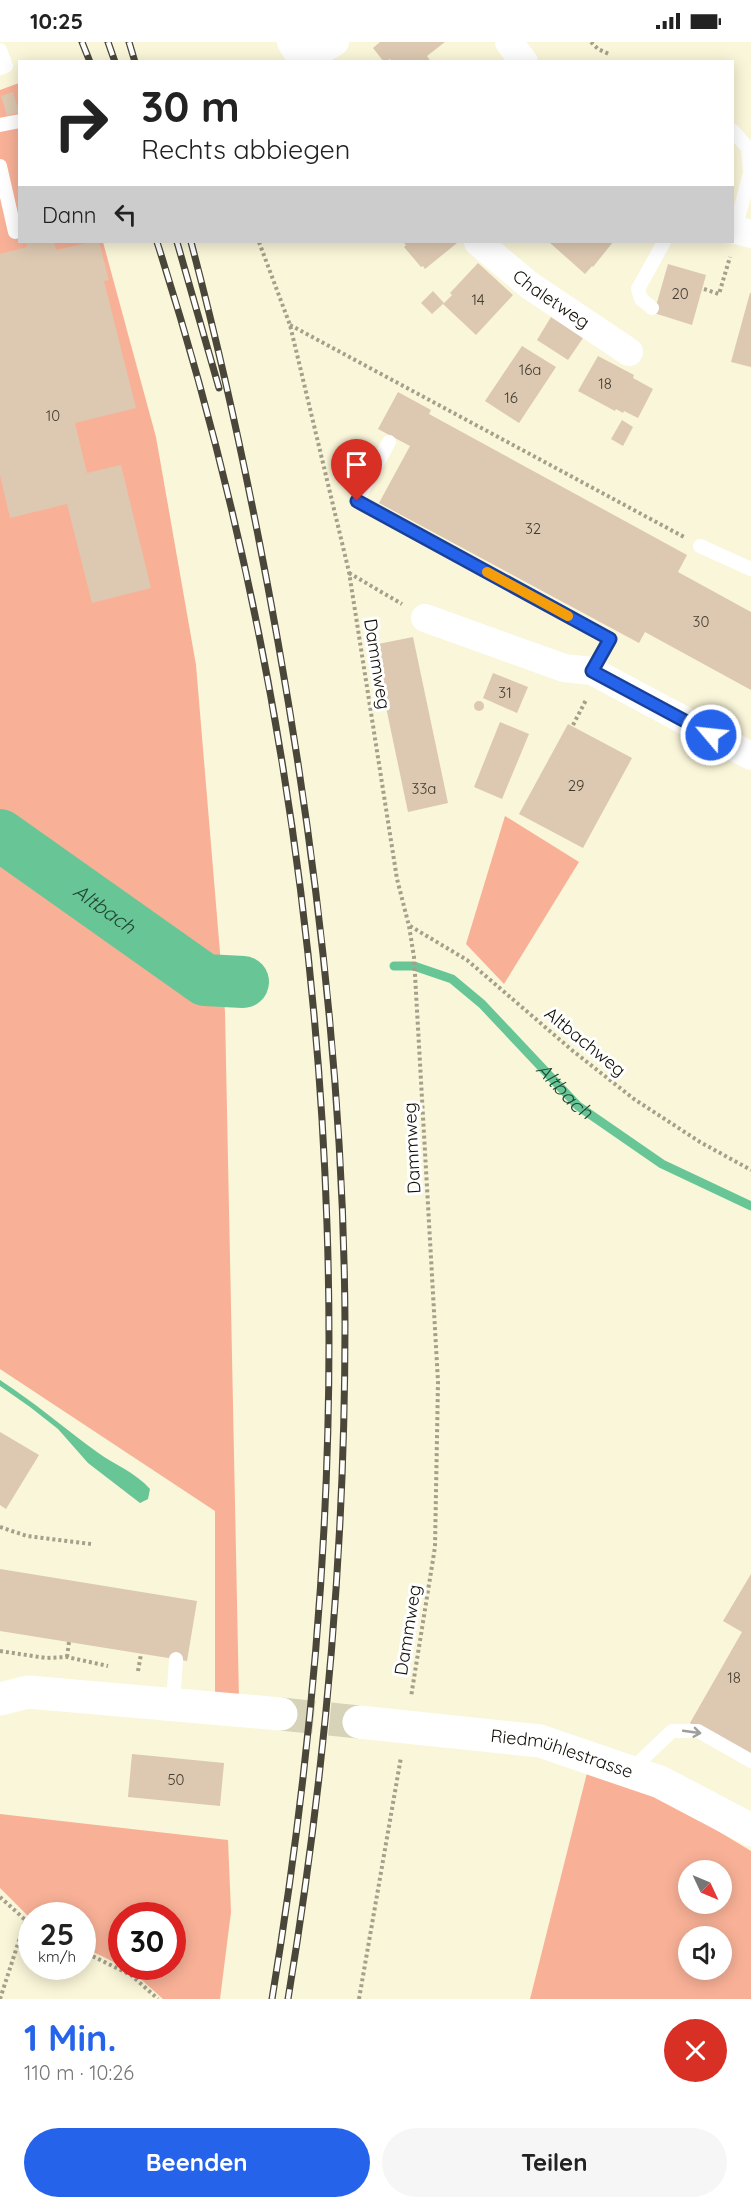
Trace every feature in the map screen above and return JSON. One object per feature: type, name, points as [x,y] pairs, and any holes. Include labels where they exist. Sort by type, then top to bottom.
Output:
[{"type":"street","points":[[291,42],[297,52],[312,55],[335,42],[348,60]]},
{"type":"street","points":[[509,42],[522,60]]},
{"type":"street","name":"Chaletweg","points":[[479,243],[529,285],[629,352]]},
{"type":"street","points":[[425,618],[564,668],[751,756]]},
{"type":"street","points":[[0,1699],[28,1692],[281,1714]]},
{"type":"street","name":"Riedmühlestrasse","points":[[359,1722],[540,1741],[660,1782],[751,1830]]},
{"type":"lane","points":[[0,50],[6,66],[0,68]]},
{"type":"lane","points":[[0,125],[18,121]]},
{"type":"lane","points":[[734,132],[748,148],[750,173],[739,231]]},
{"type":"lane","points":[[0,166],[15,232],[18,231]]},
{"type":"lane","points":[[652,308],[641,299],[639,289],[663,243]]},
{"type":"lane","points":[[389,442],[357,501],[610,639],[591,682]]},
{"type":"lane","points":[[700,546],[751,570]]},
{"type":"lane","points":[[172,1704],[176,1659]]},
{"type":"lane","points":[[630,1772],[672,1731],[698,1731],[751,1761]]},
{"type":"path","points":[[591,42],[598,49],[609,54]]},
{"type":"path","points":[[704,289],[719,294],[739,231]]},
{"type":"path","name":"Dammweg","points":[[260,243],[290,325],[349,572],[397,879],[409,926],[416,980],[438,1382],[435,1547],[407,1727],[359,1999]]},
{"type":"path","points":[[290,325],[700,546]]},
{"type":"path","points":[[349,572],[425,618]]},
{"type":"path","points":[[573,725],[591,682]]},
{"type":"path","name":"Altbachweg","points":[[409,926],[467,960],[634,1099],[700,1142],[751,1170]]},
{"type":"path","points":[[0,1527],[27,1536],[91,1544]]},
{"type":"path","points":[[67,1657],[69,1642]]},
{"type":"path","points":[[0,1651],[46,1658],[67,1657],[113,1667]]},
{"type":"path","points":[[130,1671],[138,1672],[141,1654]]},
{"type":"path","points":[[0,1897],[18,1915]]},
{"type":"path","points":[[0,1999],[18,1944]]},
{"type":"path","points":[[96,1958],[131,1975],[158,1999]]},
{"type":"shaded area","points":[[18,83],[18,243],[103,243],[156,437],[196,665],[225,1012],[239,1700],[215,1698],[215,1511],[0,1369],[0,90]]},
{"type":"shaded area","points":[[505,816],[579,862],[504,984],[466,944]]},
{"type":"shaded area","points":[[0,1380],[97,1452],[138,1478],[150,1489],[148,1499],[140,1503],[88,1463],[58,1429],[0,1386]]},
{"type":"shaded area","points":[[588,1769],[655,1793],[751,1851],[751,1999],[530,1999]]},
{"type":"shaded area","points":[[0,1814],[228,1840],[231,1912],[220,1999],[163,1999],[142,1980],[186,1980],[186,1902],[108,1902],[108,1959],[96,1953],[96,1902],[18,1902],[18,1906],[0,1888]]},
{"type":"building","points":[[380,42],[445,42],[427,56],[430,60],[382,60],[373,48]]},
{"type":"building","points":[[13,92],[18,112],[7,116],[1,96]]},
{"type":"building","points":[[26,243],[54,243],[56,250],[88,243],[99,243],[109,280],[104,281],[136,408],[75,423],[87,473],[121,465],[151,588],[92,603],[67,504],[10,518],[0,475],[0,254],[27,247]]},
{"type":"building","points":[[404,243],[457,243],[425,269],[404,247],[406,245]]},
{"type":"building","points":[[550,243],[612,243],[585,274]]},
{"type":"building","points":[[478,263],[513,295],[476,335],[443,304],[452,295],[450,293]]},
{"type":"building","points":[[668,264],[706,275],[692,325],[654,313]]},
{"type":"building","points":[[433,291],[444,303],[432,314],[421,303]]},
{"type":"building","points":[[751,293],[751,367],[731,362]]},
{"type":"building","points":[[551,317],[583,338],[568,360],[537,340]]},
{"type":"building","points":[[522,346],[556,367],[519,423],[485,401]]},
{"type":"building","points":[[598,356],[634,375],[633,378],[653,389],[638,418],[624,411],[623,413],[616,409],[615,411],[578,391]]},
{"type":"building","points":[[398,392],[431,410],[429,414],[687,555],[678,572],[751,612],[751,690],[645,632],[639,643],[379,503],[410,446],[378,429]]},
{"type":"building","points":[[622,420],[633,427],[623,446],[611,439]]},
{"type":"building","points":[[413,637],[448,803],[408,812],[373,645]]},
{"type":"building","points":[[493,673],[528,687],[517,713],[483,698]]},
{"type":"building","points":[[479,701],[483,702],[483,710],[479,711],[475,710],[474,706],[475,702]]},
{"type":"building","points":[[500,722],[529,734],[502,799],[474,787]]},
{"type":"building","points":[[568,724],[632,758],[583,848],[519,814]]},
{"type":"building","points":[[0,1432],[39,1455],[6,1509],[0,1505]]},
{"type":"building","points":[[0,1569],[197,1601],[187,1661],[0,1631]]},
{"type":"building","points":[[751,1574],[751,1758],[690,1723],[742,1632],[723,1621]]},
{"type":"building","points":[[132,1754],[224,1763],[220,1806],[128,1797]]},
{"type":"waterway","name":"Altbach","points":[[0,835],[205,980],[243,982]]},
{"type":"waterway","name":"Altbach","points":[[394,966],[414,966],[452,979],[482,1004],[578,1106],[662,1164],[751,1206]]},
{"type":"tunnel","points":[[281,1714],[359,1722]]},
{"type":"railway","points":[[82,42],[89,60]]},
{"type":"railway","points":[[108,42],[114,60]]},
{"type":"railway","points":[[129,42],[134,60]]},
{"type":"railway","points":[[157,243],[193,362],[225,483],[253,605],[276,727],[295,851],[310,975],[321,1100],[329,1322],[325,1516],[319,1613],[300,1807],[272,1999]]},
{"type":"railway","points":[[177,243],[219,388]]},
{"type":"railway","points":[[191,243],[228,391],[249,491],[292,727],[317,897],[340,1153],[345,1325],[337,1579],[313,1831],[288,1999]]},
{"type":"slow traffic","points":[[487,572],[568,616]]},
{"type":"route","points":[[357,501],[610,639],[592,671],[711,735]]}]
